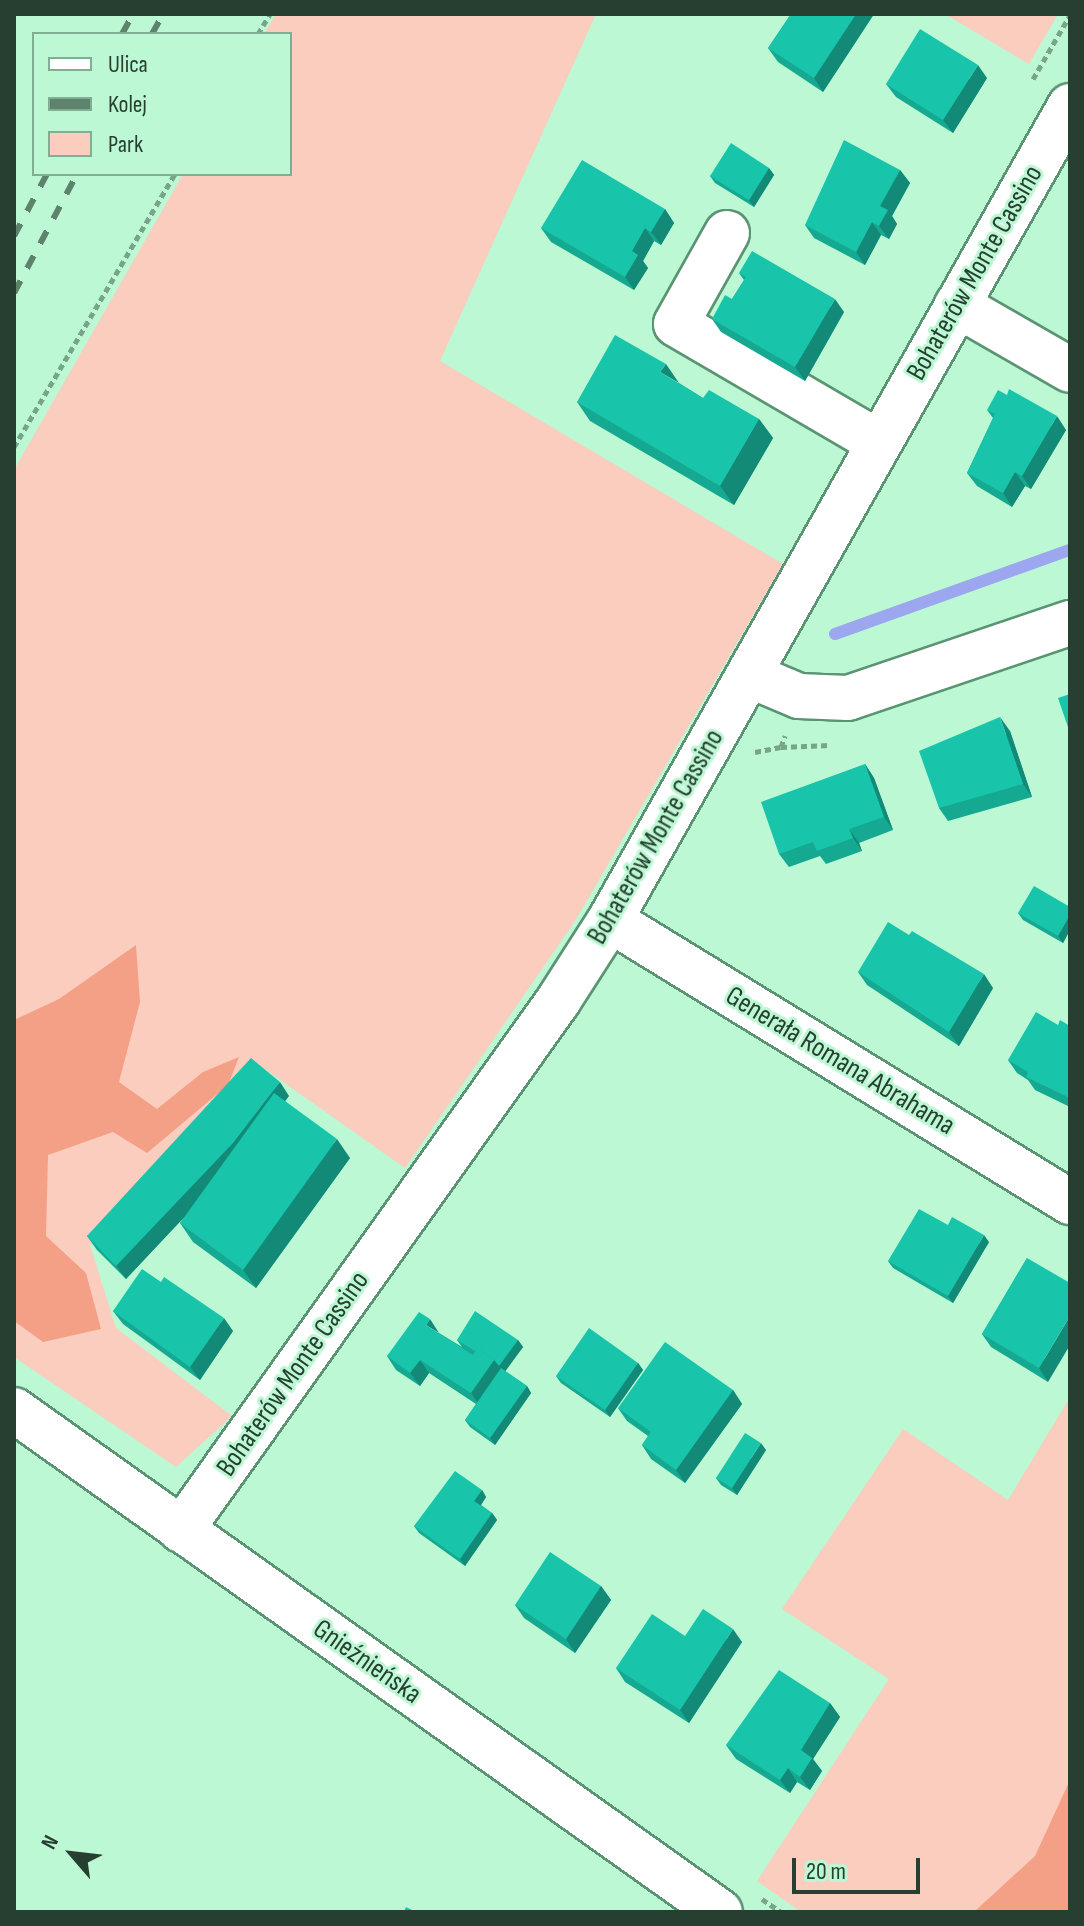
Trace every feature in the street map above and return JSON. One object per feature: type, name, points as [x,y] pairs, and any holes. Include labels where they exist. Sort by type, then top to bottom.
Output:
[{"type":"street","name":"Bohaterów Monte Cassino","points":[[181,1530],[558,1001],[610,920],[1070,106]]},
{"type":"street","points":[[727,233],[676,324],[878,442]]},
{"type":"street","points":[[957,305],[1070,370]]},
{"type":"street","points":[[749,675],[799,696],[848,698],[1070,623]]},
{"type":"street","name":"Generała Romana Abrahama","points":[[610,920],[1070,1202]]},
{"type":"street","name":"Gnieźnieńska","points":[[14,1410],[720,1912]]},
{"type":"path","points":[[259,32],[270,14]]},
{"type":"path","points":[[1026,91],[1070,15]]},
{"type":"path","points":[[14,447],[174,176]]},
{"type":"green space","points":[[276,14],[596,14],[440,361],[783,564],[575,921],[405,1168],[259,1065],[90,1245],[116,1328],[232,1416],[176,1467],[14,1357],[14,470],[182,176],[292,176],[292,32],[265,32]]},
{"type":"green space","points":[[945,14],[1058,14],[1029,64]]},
{"type":"green space","points":[[1070,1397],[1070,1912],[801,1912],[757,1881],[889,1679],[782,1609],[903,1429],[1008,1500]]},
{"type":"shaded area","points":[[136,945],[140,1002],[119,1082],[157,1109],[203,1072],[239,1057],[228,1085],[147,1153],[113,1132],[48,1155],[46,1236],[86,1273],[101,1329],[43,1342],[14,1321],[14,1020],[59,999]]},
{"type":"shaded area","points":[[1070,1780],[1070,1912],[974,1912],[1035,1856]]},
{"type":"building","points":[[791,14],[856,14],[814,78],[768,48]]},
{"type":"building","points":[[920,29],[978,65],[943,120],[886,84]]},
{"type":"building","points":[[844,140],[900,170],[880,206],[888,210],[879,226],[872,222],[856,252],[805,225]]},
{"type":"building","points":[[731,143],[769,168],[749,200],[710,176]]},
{"type":"building","points":[[582,160],[665,209],[651,232],[645,228],[632,251],[638,255],[625,277],[541,228]]},
{"type":"building","points":[[752,251],[835,299],[795,367],[712,319],[725,295],[732,299],[746,277],[739,273]]},
{"type":"building","points":[[615,335],[666,364],[660,372],[703,398],[709,390],[759,419],[720,486],[577,402]]},
{"type":"building","points":[[1009,389],[1057,416],[1022,476],[1015,472],[1003,493],[967,473],[995,414],[987,410],[998,390],[1007,395]]},
{"type":"building","points":[[1070,694],[1070,733],[1058,698]]},
{"type":"building","points":[[1000,717],[1023,784],[939,808],[919,751]]},
{"type":"building","points":[[865,764],[884,817],[849,829],[853,838],[817,851],[813,842],[779,854],[761,802]]},
{"type":"building","points":[[1034,886],[1070,907],[1070,915],[1058,936],[1018,913]]},
{"type":"building","points":[[888,922],[909,935],[912,931],[984,974],[949,1032],[858,972]]},
{"type":"building","points":[[1036,1012],[1058,1025],[1060,1020],[1070,1026],[1070,1098],[1026,1077],[1028,1072],[1008,1060]]},
{"type":"building","points":[[251,1058],[280,1082],[233,1143],[116,1266],[87,1236]]},
{"type":"building","points":[[274,1093],[337,1139],[243,1270],[180,1223]]},
{"type":"building","points":[[919,1209],[948,1225],[952,1217],[984,1235],[948,1296],[888,1261]]},
{"type":"building","points":[[1027,1258],[1070,1283],[1070,1316],[1039,1368],[982,1334]]},
{"type":"building","points":[[142,1269],[161,1282],[164,1277],[224,1318],[190,1367],[113,1311]]},
{"type":"building","points":[[475,1311],[518,1340],[499,1366],[477,1348],[475,1351],[457,1340]]},
{"type":"building","points":[[419,1312],[430,1319],[426,1325],[473,1355],[477,1348],[494,1360],[471,1393],[420,1360],[410,1373],[387,1356]]},
{"type":"building","points":[[589,1328],[638,1363],[605,1410],[556,1376]]},
{"type":"building","points":[[665,1342],[733,1390],[676,1470],[642,1445],[651,1432],[618,1408]]},
{"type":"building","points":[[501,1368],[527,1386],[490,1438],[465,1420]]},
{"type":"building","points":[[745,1433],[761,1443],[732,1488],[716,1478]]},
{"type":"building","points":[[455,1471],[482,1490],[474,1501],[492,1513],[460,1559],[414,1526]]},
{"type":"building","points":[[550,1552],[601,1586],[566,1639],[515,1605]]},
{"type":"building","points":[[703,1609],[733,1629],[680,1710],[616,1668],[652,1614],[685,1636]]},
{"type":"building","points":[[779,1670],[830,1703],[801,1750],[812,1758],[800,1777],[788,1768],[780,1780],[726,1745]]},
{"type":"waterway","points":[[835,634],[1070,550]]},
{"type":"railway","points":[[123,32],[133,14]]},
{"type":"railway","points":[[153,32],[163,14]]},
{"type":"railway","points":[[14,236],[46,176]]},
{"type":"railway","points":[[14,293],[76,176]]}]
